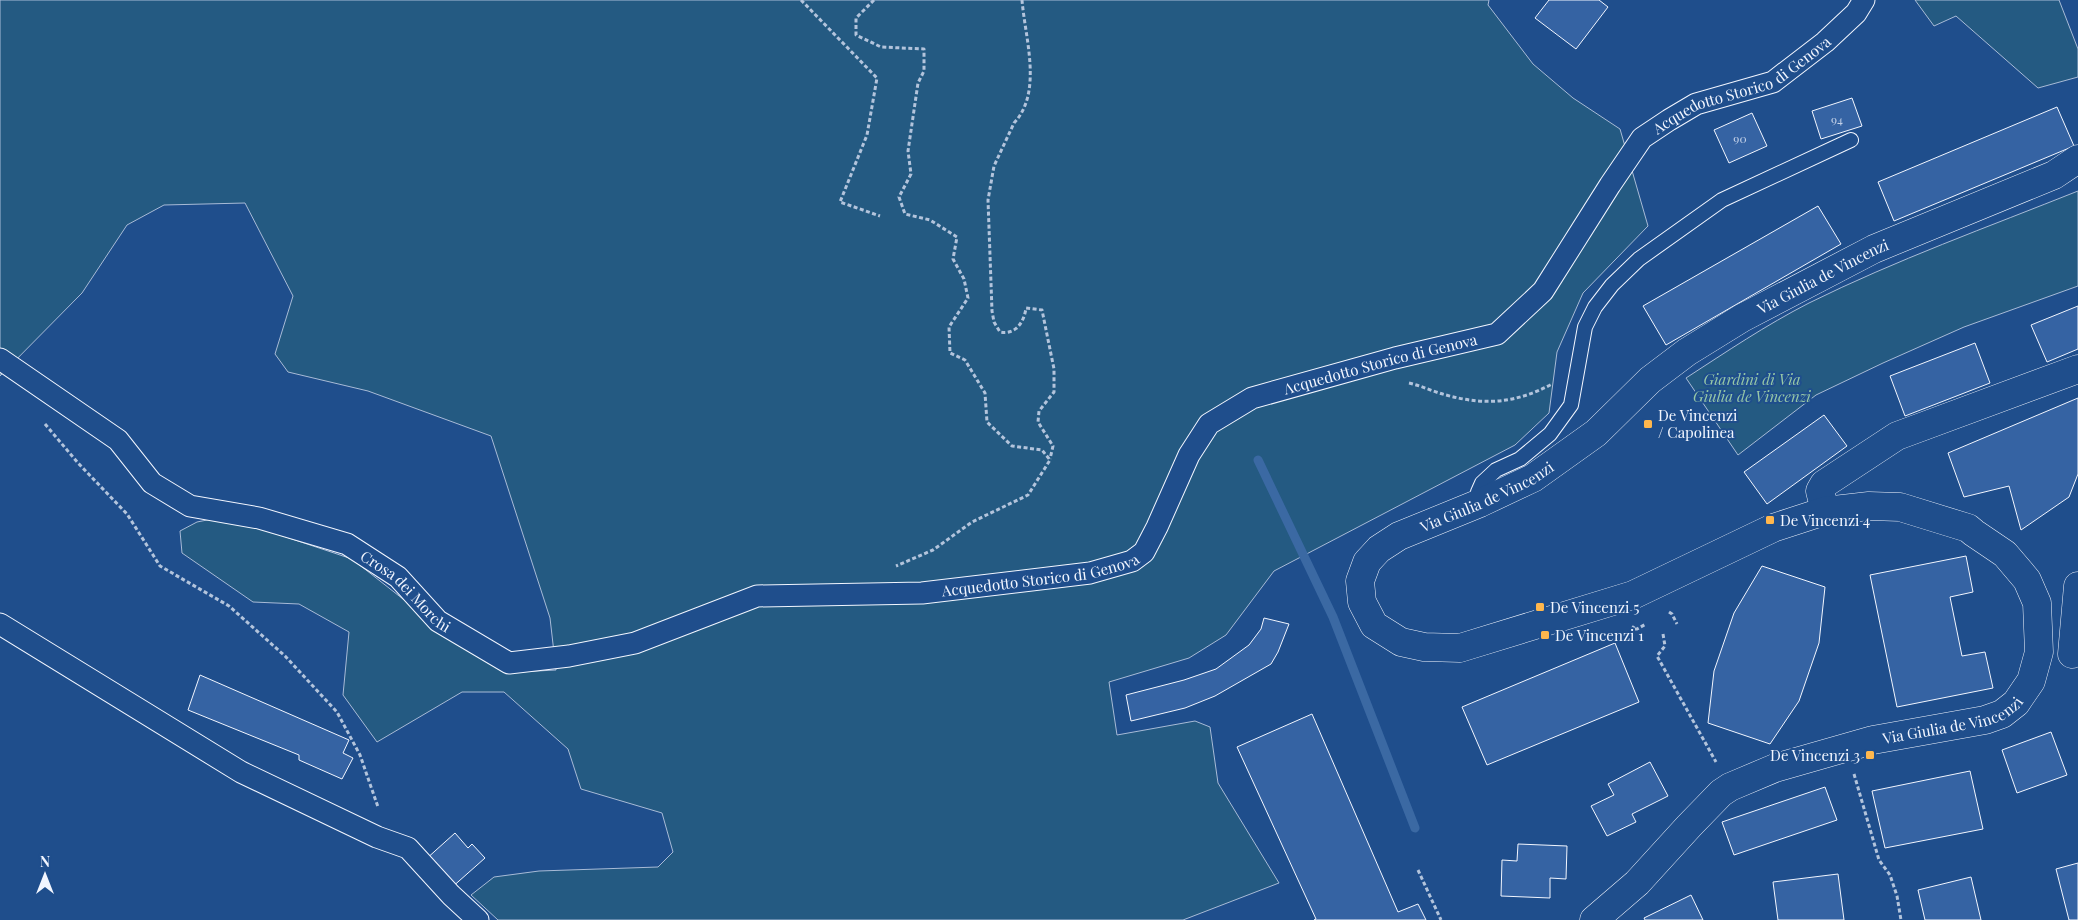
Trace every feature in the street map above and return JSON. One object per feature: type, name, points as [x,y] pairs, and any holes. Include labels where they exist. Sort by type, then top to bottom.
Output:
[{"type":"street","name":"Acquedotto Storico di Genova","points":[[844,595],[922,593],[1090,573],[1132,561],[1144,552],[1150,543],[1189,455],[1209,424],[1252,398],[1395,358],[1496,334],[1543,291],[1642,138],[1696,104],[1773,82],[1825,42],[1856,12],[1864,0]]},
{"type":"street","name":"Via Giulia de Vincenzi","points":[[1594,920],[1637,883],[1688,826],[1721,793],[1730,787],[1775,768],[1846,747],[1874,740],[1985,720],[2002,714],[2016,703],[2031,681],[2039,652],[2037,603],[2027,580],[2005,554],[1968,528],[1900,507],[1869,506],[1825,511],[1773,528],[1633,595],[1460,648],[1424,647],[1400,642],[1374,625],[1362,602],[1360,582],[1367,562],[1379,549],[1400,536],[1480,503],[1533,478],[1596,432],[1650,380],[1679,357],[1742,318],[1874,248],[2054,175],[2078,158]]},
{"type":"street","name":"Crosa dei Morchi","points":[[0,359],[118,440],[152,483],[190,506],[260,518],[347,544],[398,577],[438,621],[509,663],[569,656],[635,643],[757,596],[844,595]]},
{"type":"street","points":[[1825,511],[1820,491],[1824,484],[1897,436],[2078,369]]},
{"type":"street","points":[[2072,654],[2078,586]]},
{"type":"street","points":[[0,624],[241,772],[377,837],[408,848],[451,895],[478,920]]},
{"type":"lane","points":[[1480,503],[1478,492],[1482,482],[1496,470],[1520,459],[1550,434],[1572,405],[1585,327],[1595,307],[1612,285],[1639,259],[1722,200],[1851,140]]},
{"type":"path","points":[[801,0],[877,78],[868,135],[840,202],[880,216]]},
{"type":"path","points":[[874,0],[856,18],[856,35],[881,47],[924,49],[924,71],[918,83],[908,151],[911,174],[898,196],[905,214],[930,220],[957,237],[953,259],[964,279],[968,298],[949,327],[950,353],[965,360],[985,393],[988,422],[1012,446],[1042,450],[1050,460]]},
{"type":"path","points":[[894,567],[933,550],[972,522],[1028,495],[1050,460],[1053,446],[1038,422],[1039,411],[1054,392],[1054,369],[1042,310],[1026,308],[1025,318],[1017,328],[1006,333],[1000,332],[992,311],[988,200],[994,166],[1014,123],[1020,118],[1030,93],[1030,69],[1022,0]]},
{"type":"path","points":[[1405,383],[1419,385],[1446,395],[1472,401],[1501,402],[1534,393],[1578,370]]},
{"type":"path","points":[[44,423],[78,464],[127,514],[160,566],[229,606],[285,656],[337,712],[360,755],[375,802],[380,809]]},
{"type":"path","points":[[1663,634],[1665,646],[1658,656],[1730,787]]},
{"type":"path","points":[[1846,747],[1879,860],[1890,875],[1898,896],[1901,920]]},
{"type":"path","points":[[1418,870],[1441,920]]},
{"type":"green space","points":[[0,0],[1489,0],[1488,5],[1533,64],[1573,98],[1620,129],[1648,226],[1583,293],[1557,352],[1549,413],[1515,445],[1274,571],[1226,635],[1189,658],[1109,682],[1117,735],[1195,721],[1210,727],[1218,783],[1279,883],[1183,920],[498,920],[471,895],[494,877],[539,871],[658,867],[673,852],[662,813],[581,789],[568,749],[504,692],[462,692],[377,742],[343,695],[349,632],[299,604],[253,602],[182,553],[180,531],[197,522],[217,518],[256,527],[352,559],[473,654],[518,672],[556,670],[550,618],[491,436],[368,391],[288,372],[275,354],[293,296],[245,203],[164,205],[127,225],[82,293],[0,376]]},
{"type":"green space","points":[[1915,0],[2059,0],[2078,49],[2078,77],[2038,88],[1956,16],[1934,26]]},
{"type":"green space","name":"Giardini di Via Giulia de Vincenzi","points":[[2078,191],[2078,286],[1964,327],[1816,395],[1738,455],[1686,378],[1777,320],[1842,287],[1942,244]]},
{"type":"building","points":[[1549,0],[1599,0],[1608,7],[1576,49],[1535,18]]},
{"type":"building","points":[[1852,98],[1862,126],[1821,139],[1812,111]]},
{"type":"building","points":[[2057,107],[2074,146],[1894,221],[1878,182]]},
{"type":"building","points":[[1752,113],[1767,146],[1729,163],[1714,130]]},
{"type":"building","points":[[1818,206],[1841,244],[1666,345],[1643,306]]},
{"type":"building","points":[[2078,306],[2078,349],[2047,362],[2031,325]]},
{"type":"building","points":[[1975,343],[1990,383],[1905,416],[1890,376]]},
{"type":"building","points":[[2078,398],[2078,474],[2069,497],[2021,530],[2009,486],[1964,497],[1948,453]]},
{"type":"building","points":[[1824,415],[1847,446],[1767,504],[1744,472]]},
{"type":"building","points":[[1966,556],[1973,592],[1950,597],[1962,656],[1985,652],[1993,688],[1897,707],[1870,575]]},
{"type":"building","points":[[1762,566],[1825,587],[1819,643],[1799,701],[1770,744],[1708,723],[1714,671],[1734,613]]},
{"type":"building","points":[[1264,618],[1289,624],[1271,664],[1215,696],[1185,708],[1131,721],[1126,695],[1184,680],[1216,669],[1249,645],[1261,629]]},
{"type":"building","points":[[1615,643],[1639,702],[1487,765],[1462,707]]},
{"type":"building","points":[[200,675],[349,740],[343,753],[353,758],[342,779],[299,760],[299,755],[188,710]]},
{"type":"building","points":[[1312,714],[1398,912],[1418,904],[1426,920],[1314,920],[1316,919],[1237,747]]},
{"type":"building","points":[[2051,732],[2067,775],[2017,793],[2002,750]]},
{"type":"building","points":[[1650,762],[1668,796],[1632,814],[1636,822],[1607,836],[1591,806],[1614,795],[1608,784]]},
{"type":"building","points":[[1970,771],[1983,829],[1885,848],[1872,791]]},
{"type":"building","points":[[1825,787],[1837,820],[1734,855],[1722,822]]},
{"type":"building","points":[[455,833],[468,848],[472,844],[485,858],[450,889],[425,860]]},
{"type":"building","points":[[1518,844],[1567,846],[1566,879],[1550,878],[1550,898],[1501,896],[1502,860],[1517,861]]},
{"type":"building","points":[[2078,863],[2078,920],[2069,920],[2056,869]]},
{"type":"building","points":[[1838,874],[1844,920],[1778,920],[1773,882]]},
{"type":"building","points":[[1971,877],[1981,920],[1925,920],[1918,890]]},
{"type":"building","points":[[1691,895],[1703,920],[1645,920],[1644,918]]},
{"type":"waterway","points":[[1258,460],[1333,617],[1415,828]]},
{"type":"place","name":"De Vincenzi / Capolinea","points":[[1648,424]]},
{"type":"place","name":"De Vincenzi 4","points":[[1770,520]]},
{"type":"place","name":"De Vincenzi 5","points":[[1540,607]]},
{"type":"place","name":"De Vincenzi 1","points":[[1545,635]]},
{"type":"place","name":"De Vincenzi 3","points":[[1870,755]]}]
